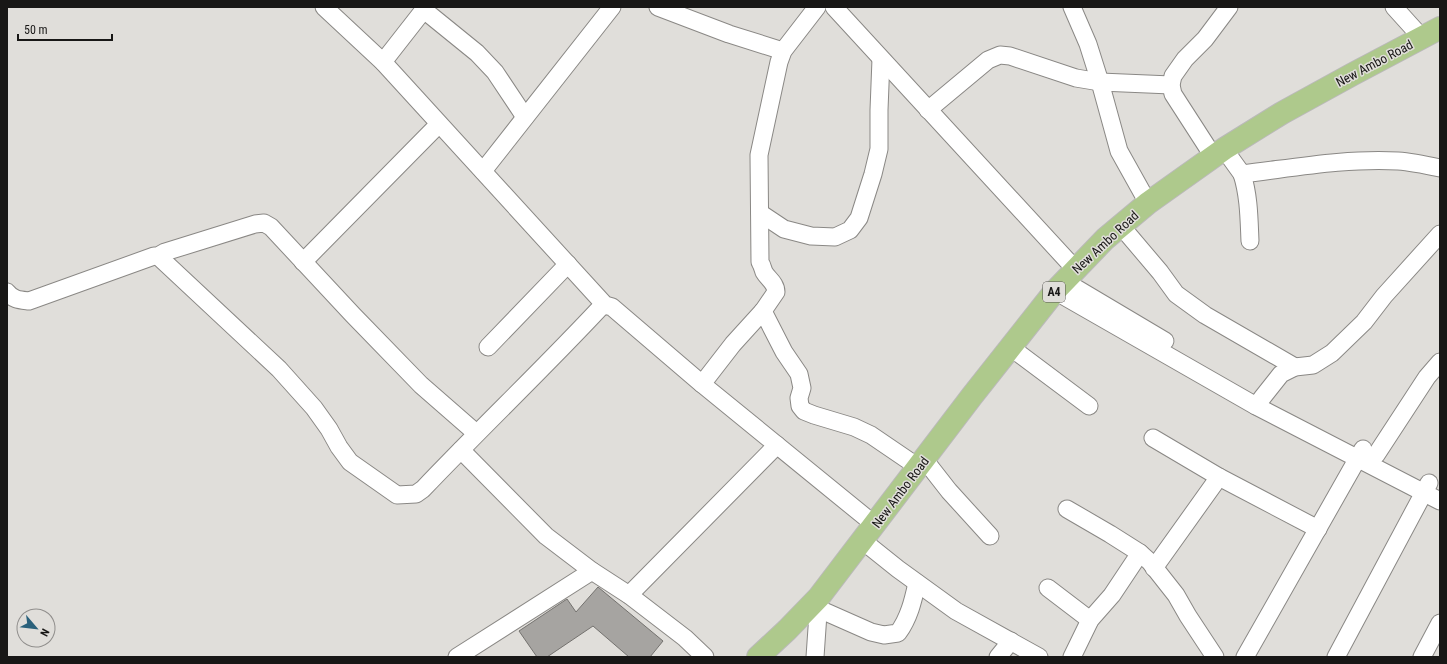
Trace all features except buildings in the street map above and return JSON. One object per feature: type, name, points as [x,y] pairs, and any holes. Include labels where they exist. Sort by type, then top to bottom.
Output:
[{"type":"main road","name":"New Ambo Road","points":[[758,657],[819,603],[921,463],[1010,347],[1065,281],[1106,239],[1148,203],[1219,153],[1282,113],[1431,33]]},
{"type":"street","points":[[483,171],[612,7]]},
{"type":"street","points":[[658,7],[729,34],[782,51]]},
{"type":"street","points":[[702,384],[774,296],[776,288],[764,272],[760,262],[759,155],[782,51],[817,7]]},
{"type":"street","points":[[834,7],[928,110],[1065,281],[1259,402],[1366,454],[1431,488],[1440,501]]},
{"type":"street","points":[[1072,7],[1088,44],[1119,151],[1148,203]]},
{"type":"street","points":[[1229,7],[1205,39],[1185,59],[1173,76],[1172,85],[1173,94],[1219,153],[1242,174],[1248,202],[1250,241]]},
{"type":"street","points":[[1394,7],[1431,33]]},
{"type":"street","points":[[327,8],[383,62],[605,305],[612,307],[702,384],[777,445],[869,533],[917,583],[956,611],[1039,657]]},
{"type":"street","points":[[383,62],[425,8],[477,53],[494,72],[525,117]]},
{"type":"street","points":[[928,110],[988,60],[1000,55],[1010,56],[1076,78],[1100,82],[1172,85]]},
{"type":"street","points":[[760,213],[784,229],[811,236],[835,237],[850,230],[859,218],[879,149],[881,59]]},
{"type":"street","points":[[303,262],[439,124]]},
{"type":"street","points":[[1242,174],[1360,161],[1398,161],[1440,168]]},
{"type":"street","points":[[7,292],[10,296],[19,300],[29,301],[154,256],[158,256],[165,252],[255,224],[264,223],[271,227],[421,385],[476,433]]},
{"type":"street","points":[[1121,226],[1160,272],[1176,294],[1205,315],[1295,367]]},
{"type":"street","points":[[1259,402],[1281,374],[1295,367],[1313,365],[1332,353],[1364,322],[1384,296],[1440,234]]},
{"type":"street","points":[[158,256],[279,369],[314,408],[330,429],[339,447],[350,462],[397,495],[416,494],[423,489],[476,433],[602,306],[605,305]]},
{"type":"street","points":[[488,347],[568,264]]},
{"type":"street","points":[[763,311],[784,352],[799,374],[802,388],[798,398],[800,406],[804,411],[854,427],[921,463],[950,491],[990,536]]},
{"type":"street","points":[[1010,347],[1089,406]]},
{"type":"street","points":[[1244,657],[1318,529],[1366,454],[1440,362]]},
{"type":"street","points":[[1153,438],[1219,477],[1318,529]]},
{"type":"street","points":[[628,595],[777,445]]},
{"type":"street","points":[[460,450],[546,536],[685,638],[705,657]]},
{"type":"street","points":[[1154,568],[1219,477]]},
{"type":"street","points":[[1336,657],[1431,488]]},
{"type":"street","points":[[1067,509],[1110,534],[1150,562],[1176,595],[1215,657]]},
{"type":"street","points":[[1072,657],[1090,620],[1112,595],[1140,554]]},
{"type":"street","points":[[457,657],[592,571]]},
{"type":"street","points":[[815,657],[819,603],[871,632],[884,634],[898,633],[904,626],[917,583]]},
{"type":"street","points":[[1048,588],[1090,620]]},
{"type":"street","points":[[1422,657],[1440,623]]},
{"type":"street","points":[[998,657],[1011,641]]}]
